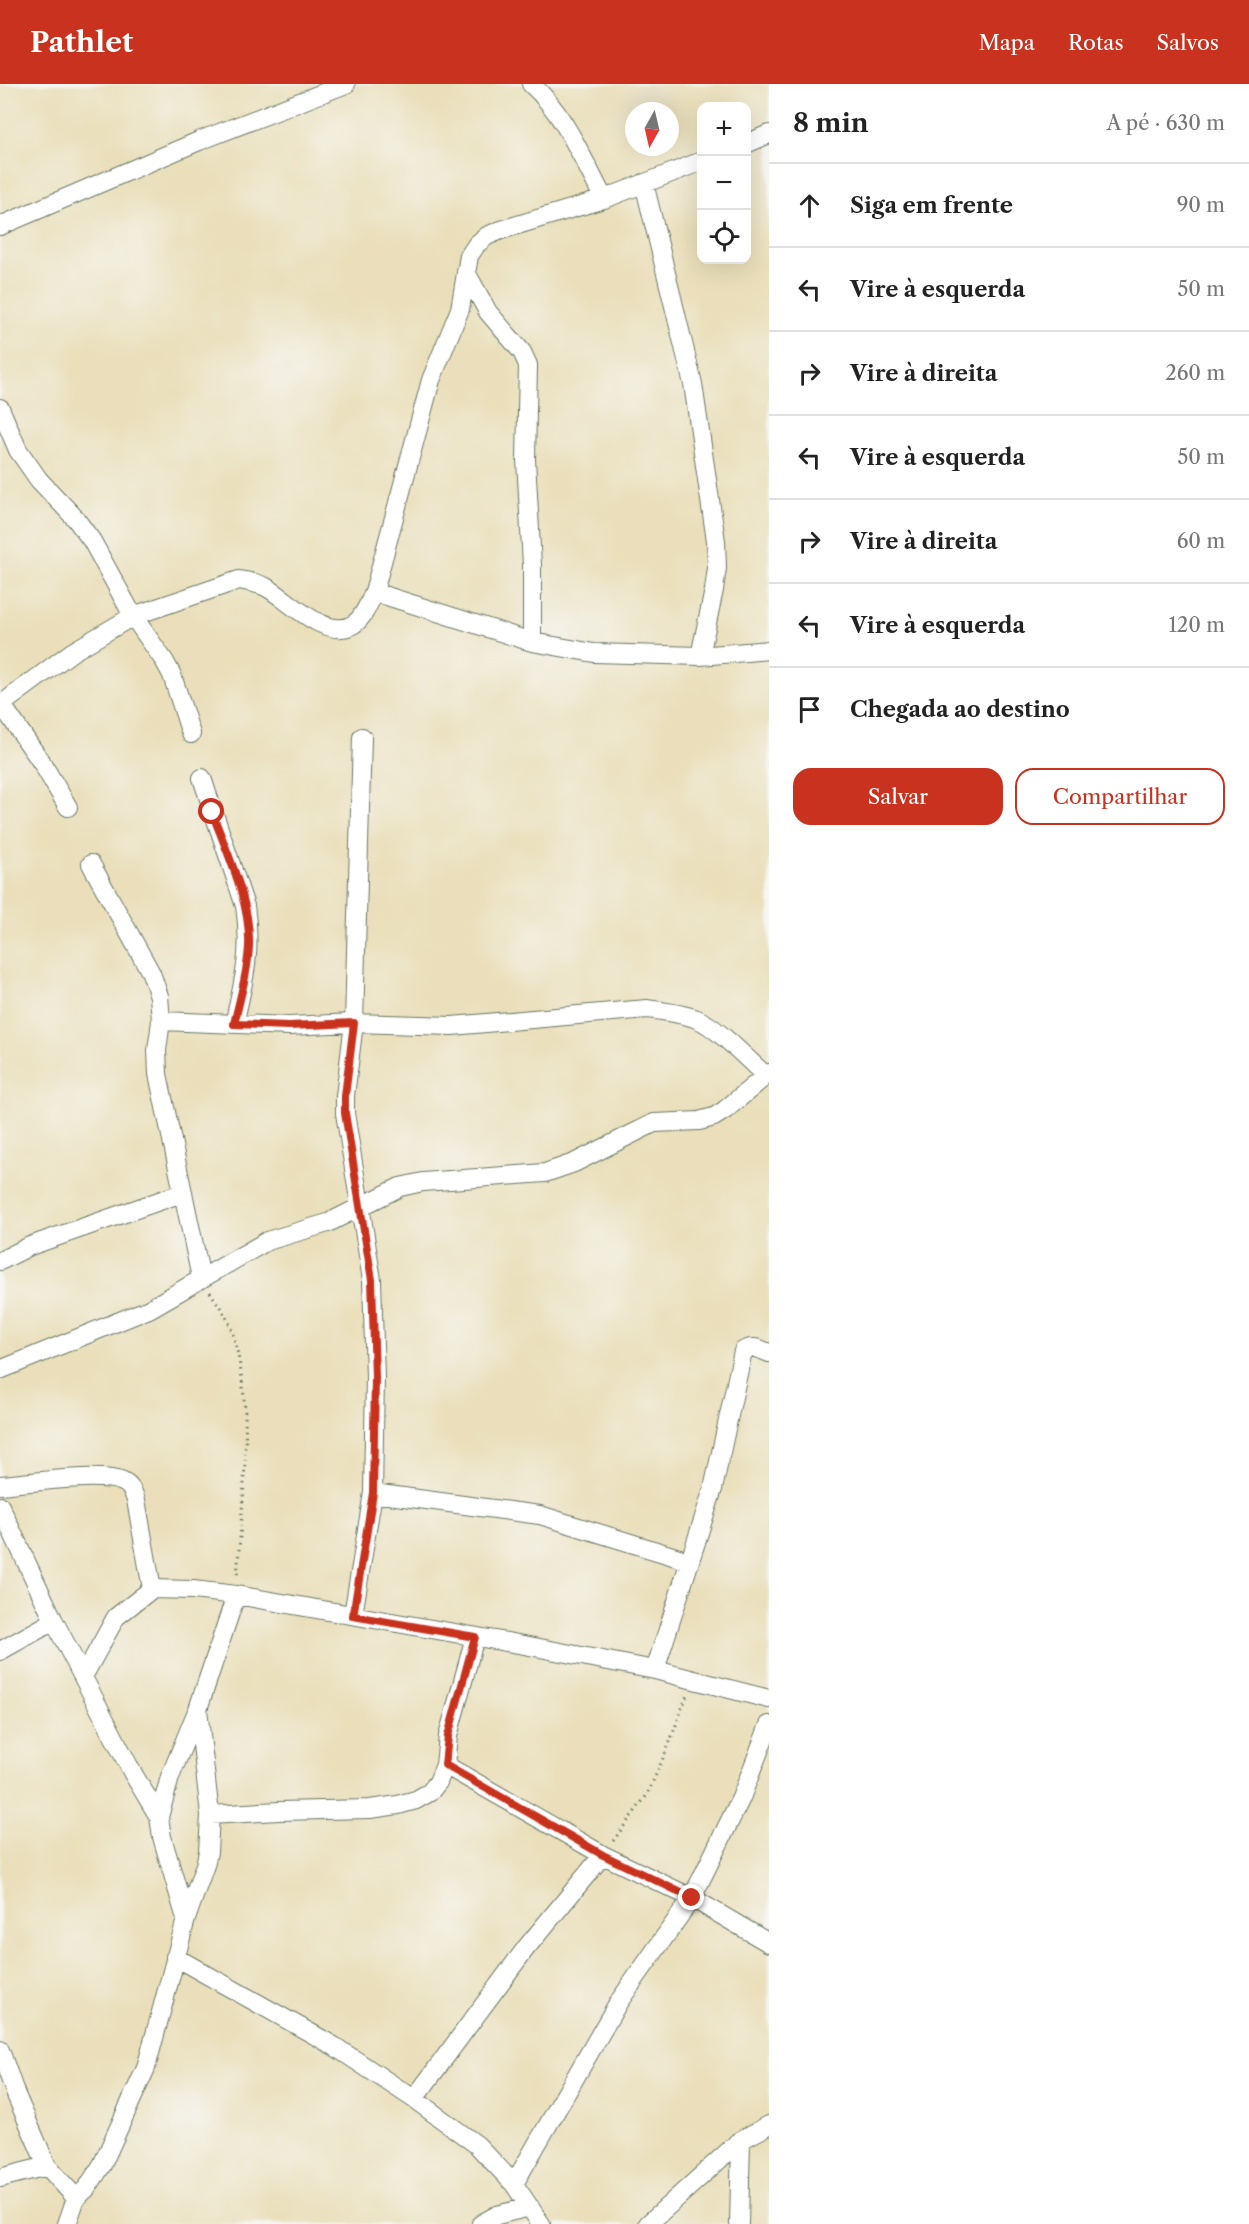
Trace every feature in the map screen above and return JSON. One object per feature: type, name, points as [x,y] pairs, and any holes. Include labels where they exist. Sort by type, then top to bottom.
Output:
[{"type":"street","points":[[0,226],[188,146],[346,84]]},
{"type":"street","points":[[531,84],[545,96],[561,119],[604,199]]},
{"type":"street","points":[[751,142],[769,134]]},
{"type":"street","points":[[68,807],[42,763],[1,703],[72,652],[133,616],[239,580],[256,582],[270,589],[291,606],[321,624],[339,628],[353,624],[362,615],[374,592],[431,380],[460,309],[469,256],[477,244],[487,236],[604,199],[697,163]]},
{"type":"street","points":[[644,183],[693,384],[716,541],[717,568],[714,590],[700,656]]},
{"type":"street","points":[[466,272],[488,312],[522,352],[528,365],[526,460],[532,565],[532,642]]},
{"type":"street","points":[[0,408],[18,450],[39,480],[75,518],[92,541],[133,616],[172,675],[191,734]]},
{"type":"street","points":[[374,592],[532,642],[594,653],[700,656],[769,650]]},
{"type":"street","points":[[353,1616],[373,1493],[375,1377],[372,1280],[345,1105],[354,1023],[362,737]]},
{"type":"street","points":[[202,778],[245,906],[248,923],[249,945],[246,972],[234,1024]]},
{"type":"street","points":[[91,864],[151,972],[159,996],[161,1022],[157,1050],[158,1074],[201,1278]]},
{"type":"street","points":[[0,1370],[149,1309],[267,1241],[328,1222],[400,1187],[423,1182],[545,1173],[574,1163],[654,1123],[699,1121],[714,1117],[767,1074],[710,1026],[698,1019],[647,1009],[464,1025],[354,1023],[289,1026],[161,1022]]},
{"type":"street","points":[[0,1261],[30,1246],[182,1193]]},
{"type":"street","points":[[655,1670],[713,1489],[743,1351],[748,1347],[769,1353]]},
{"type":"street","points":[[0,1485],[90,1478],[112,1479],[124,1483],[132,1489],[136,1500],[152,1589]]},
{"type":"street","points":[[373,1493],[540,1515],[689,1561]]},
{"type":"street","points":[[0,1506],[54,1621],[132,1772],[159,1817],[164,1846],[186,1919]]},
{"type":"street","points":[[83,1677],[116,1617],[152,1589],[193,1590],[237,1595],[655,1670],[769,1699]]},
{"type":"street","points":[[159,1817],[170,1777],[198,1709],[237,1595]]},
{"type":"street","points":[[0,1650],[54,1621]]},
{"type":"street","points":[[210,1815],[370,1809],[416,1800],[430,1792],[438,1782],[445,1765],[448,1736],[475,1637]]},
{"type":"street","points":[[67,2224],[76,2198],[87,2188],[102,2165],[146,2068],[175,1957],[208,1852],[210,1815],[198,1709]]},
{"type":"street","points":[[514,2184],[618,2003],[692,1898],[741,1798],[769,1725]]},
{"type":"street","points":[[445,1765],[603,1855],[692,1898],[769,1943]]},
{"type":"street","points":[[414,2099],[526,1948],[603,1855]]},
{"type":"street","points":[[175,1957],[334,2046],[414,2099],[477,2145],[514,2184],[541,2224]]},
{"type":"street","points":[[0,2050],[16,2095],[47,2166],[76,2198]]},
{"type":"street","points":[[648,2224],[741,2140],[769,2125]]},
{"type":"street","points":[[739,2224],[741,2140]]},
{"type":"street","points":[[0,2178],[47,2166]]},
{"type":"street","points":[[481,2224],[497,2215],[530,2207]]},
{"type":"path","points":[[201,1278],[230,1325],[243,1378],[245,1452],[237,1595]]},
{"type":"path","points":[[603,1855],[647,1795],[669,1747],[693,1679]]},
{"type":"route","points":[[212,812],[245,906],[248,923],[249,945],[246,972],[234,1024],[289,1026],[354,1023],[345,1113],[372,1280],[375,1377],[373,1493],[353,1616],[475,1637],[448,1736],[445,1765],[603,1855],[692,1898]]}]
